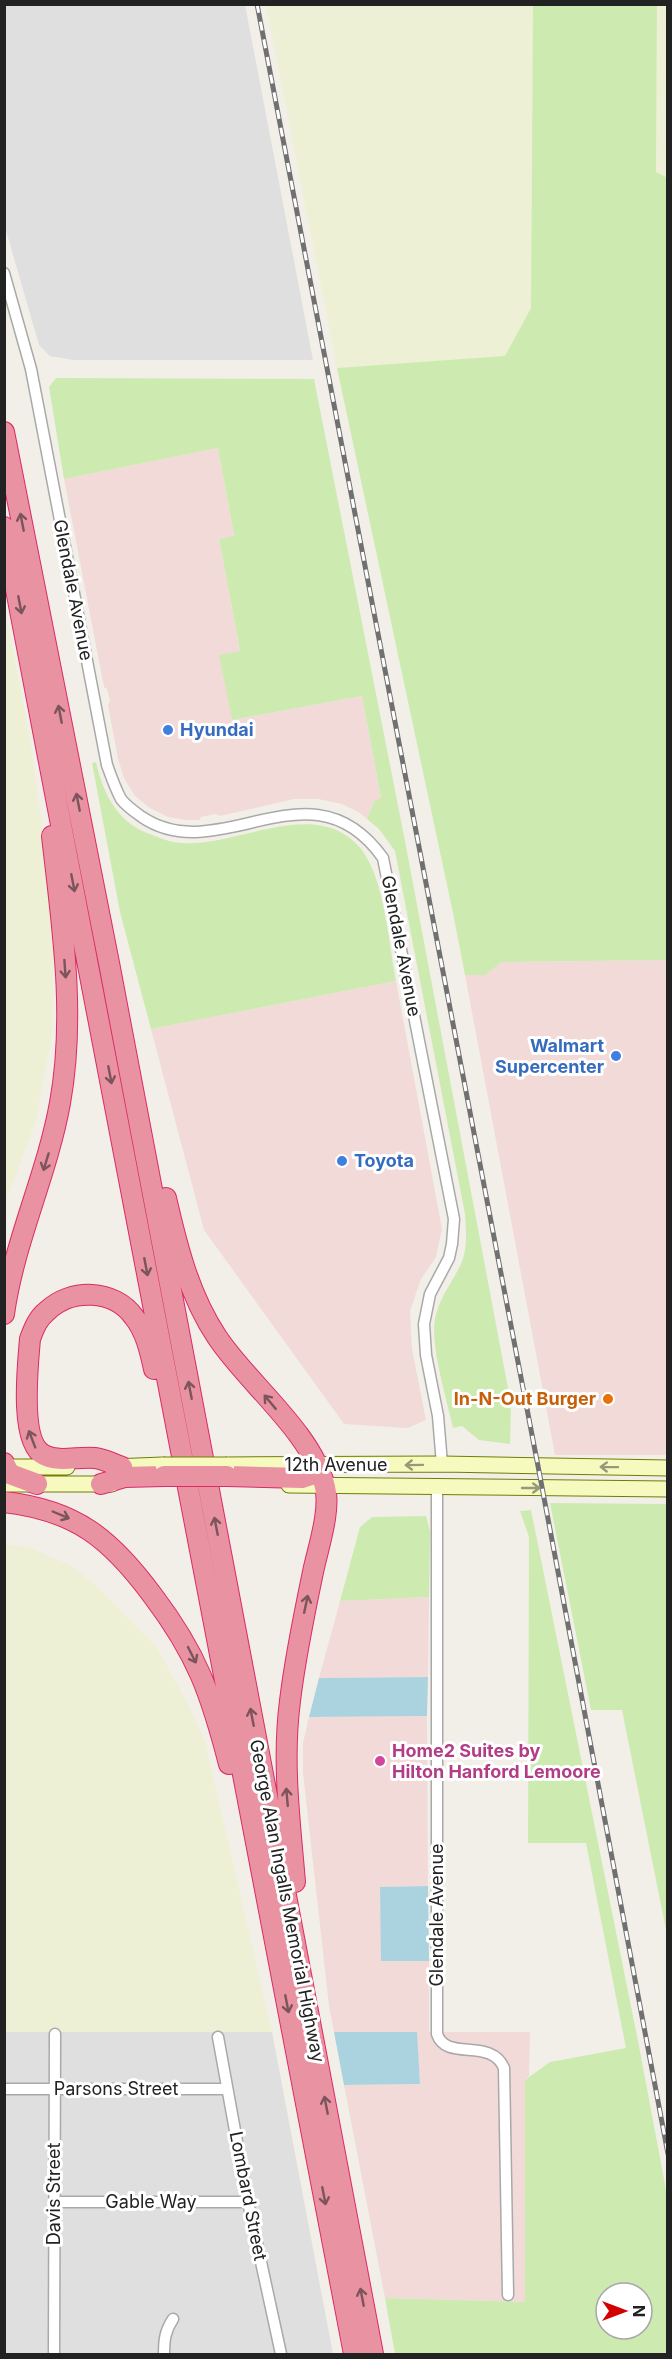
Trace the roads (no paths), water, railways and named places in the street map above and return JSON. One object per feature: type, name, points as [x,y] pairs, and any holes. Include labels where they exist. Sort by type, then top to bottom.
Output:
[{"type":"highway","points":[[4,432],[109,963],[177,1245],[203,1316],[217,1338],[307,1447],[325,1487],[326,1507],[302,1622],[285,1752],[303,1981]]},
{"type":"highway","points":[[4,527],[191,1498]]},
{"type":"highway","points":[[4,1314],[12,1277],[50,1148],[63,1085],[68,1024],[63,942],[43,723]]},
{"type":"highway","name":"George Alan Ingalls Memorial Highway","points":[[109,963],[373,2355]]},
{"type":"highway","points":[[122,1467],[96,1458],[52,1458],[43,1455],[32,1443],[28,1422],[30,1339],[34,1327],[45,1312],[70,1297],[87,1294],[112,1299],[128,1310],[140,1325],[148,1347],[168,1434],[191,1498]]},
{"type":"highway","points":[[101,1484],[125,1477],[164,1475],[302,1478],[311,1475],[317,1466]]},
{"type":"highway","points":[[5,1470],[37,1484]]},
{"type":"highway","name":"George Alan Ingalls Memorial Highway","points":[[191,1498],[354,2355]]},
{"type":"highway","points":[[4,1502],[39,1507],[58,1514],[104,1540],[130,1565],[181,1634],[200,1672],[215,1711],[276,1947]]},
{"type":"main road","name":"12th Avenue","points":[[317,1466],[442,1464],[668,1468]]},
{"type":"main road","points":[[437,1488],[445,1480],[451,1478],[494,1479],[503,1475],[510,1466]]},
{"type":"main road","points":[[5,1470],[122,1467],[164,1475]]},
{"type":"main road","name":"12th Avenue","points":[[228,1475],[325,1487],[668,1489]]},
{"type":"main road","points":[[579,1488],[601,1480],[668,1479]]},
{"type":"main road","points":[[37,1484],[101,1484]]},
{"type":"street","name":"Glendale Avenue","points":[[4,273],[31,369],[107,765],[123,801],[150,822],[169,830],[184,832],[199,833],[289,814],[317,814],[334,818],[364,837],[382,858],[454,1220],[449,1258],[430,1294],[424,1324],[426,1355],[438,1416],[442,1464]]},
{"type":"street","name":"Glendale Avenue","points":[[437,1488],[437,2034],[439,2040],[447,2047],[489,2053],[500,2061],[504,2068],[508,2295]]},
{"type":"street","name":"Davis Street","points":[[54,2355],[55,2034]]},
{"type":"street","name":"Lombard Street","points":[[218,2037],[248,2202],[281,2355]]},
{"type":"street","name":"Parsons Street","points":[[4,2089],[227,2089]]},
{"type":"street","name":"Gable Way","points":[[54,2202],[248,2202]]},
{"type":"street","points":[[164,2355],[164,2338],[173,2319]]},
{"type":"water","points":[[428,1677],[427,1716],[309,1717],[319,1678]]},
{"type":"water","points":[[428,1886],[429,1961],[381,1961],[380,1887]]},
{"type":"water","points":[[334,2032],[417,2032],[420,2084],[344,2085]]},
{"type":"railway","points":[[257,4],[668,2154]]},
{"type":"place","name":"Hyundai","points":[[168,730]]},
{"type":"place","name":"Walmart Supercenter","points":[[616,1056]]},
{"type":"place","name":"Toyota","points":[[342,1161]]},
{"type":"place","name":"In-N-Out Burger","points":[[608,1399]]},
{"type":"place","name":"Home2 Suites by Hilton Hanford Lemoore","points":[[380,1761]]}]
